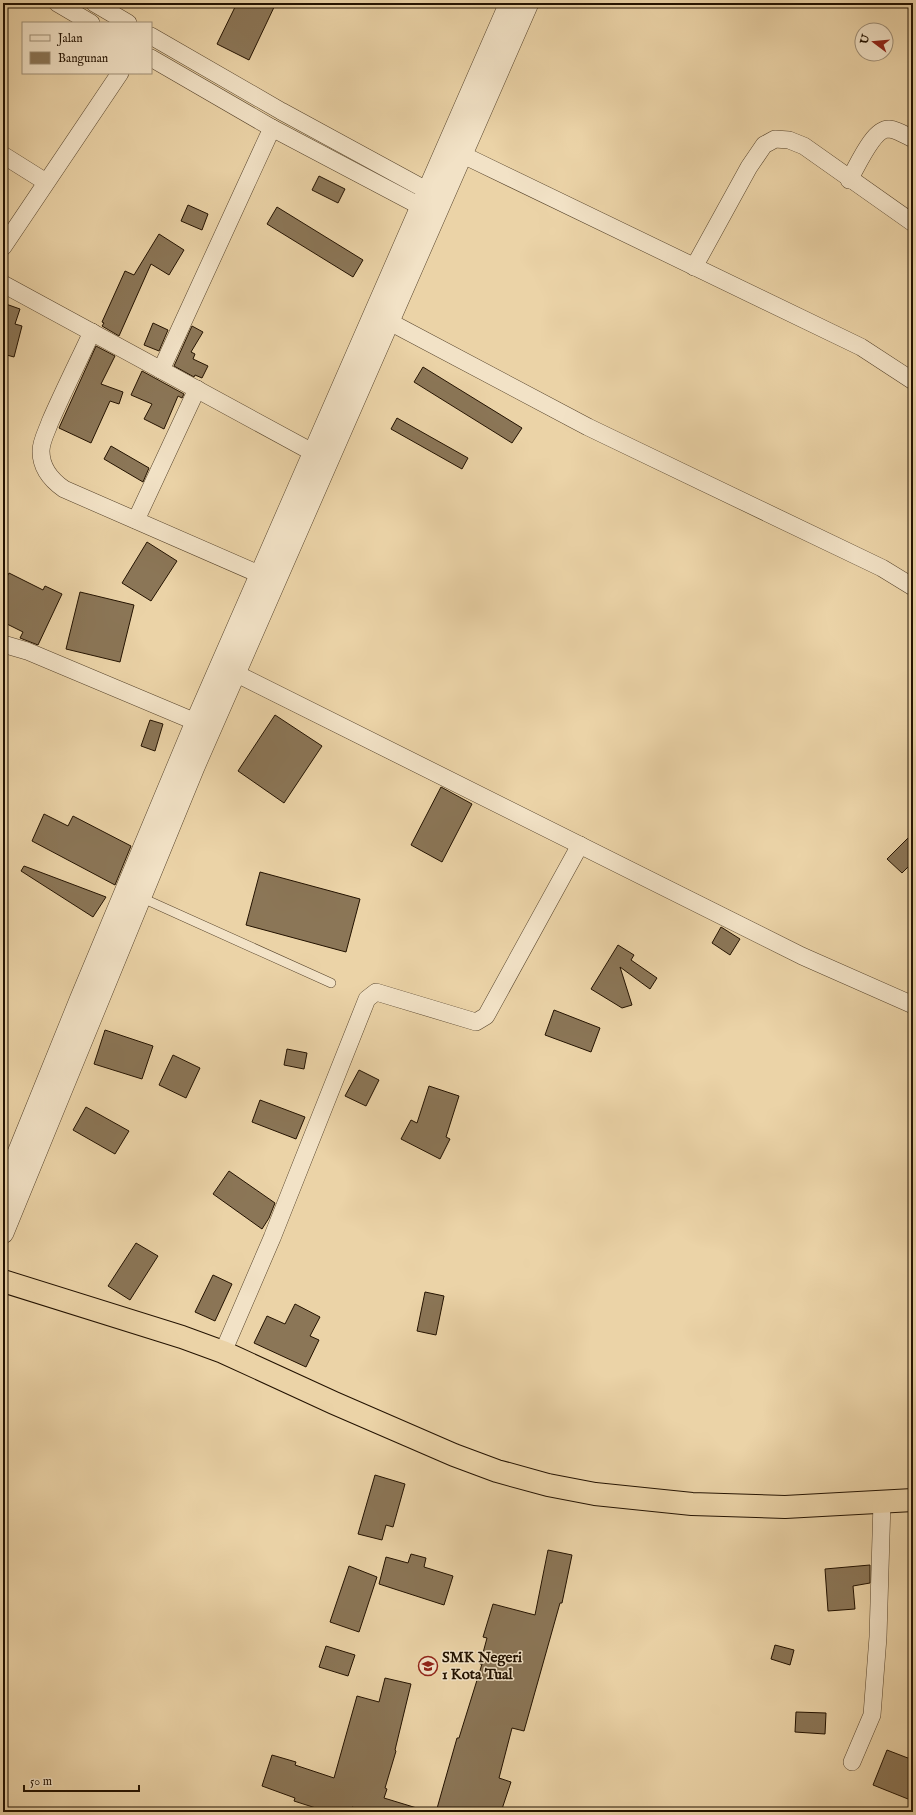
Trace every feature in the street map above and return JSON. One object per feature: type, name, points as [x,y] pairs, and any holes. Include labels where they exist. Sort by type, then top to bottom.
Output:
[{"type":"highway","points":[[3,1281],[182,1337],[223,1352],[435,1448],[497,1471],[548,1485],[595,1494],[692,1504],[785,1507],[913,1500]]},
{"type":"street","points":[[57,3],[89,22]]},
{"type":"street","points":[[94,3],[126,22]]},
{"type":"street","points":[[3,1190],[133,894],[235,673],[388,321],[431,202],[510,3]]},
{"type":"street","points":[[3,1233],[133,894],[196,722],[314,453],[431,202],[461,154],[528,3]]},
{"type":"street","points":[[152,37],[281,111],[431,202]]},
{"type":"street","points":[[152,59],[272,128],[431,202]]},
{"type":"street","points":[[3,247],[119,74]]},
{"type":"street","points":[[161,370],[272,128]]},
{"type":"street","points":[[849,180],[870,143],[879,132],[888,129],[899,132],[913,139]]},
{"type":"street","points":[[694,267],[749,167],[764,145],[775,139],[789,140],[804,146],[849,180],[913,223]]},
{"type":"street","points":[[461,154],[860,347],[913,381]]},
{"type":"street","points":[[3,155],[46,182]]},
{"type":"street","points":[[3,284],[314,453]]},
{"type":"street","points":[[388,321],[588,427],[882,568],[913,587]]},
{"type":"street","points":[[92,332],[41,444],[41,459],[47,472],[54,482],[64,489],[261,575]]},
{"type":"street","points":[[136,520],[197,389]]},
{"type":"street","points":[[3,644],[34,654],[196,722]]},
{"type":"street","points":[[235,673],[802,956],[913,1005]]},
{"type":"street","points":[[223,1352],[272,1238],[367,999],[376,992],[476,1022],[486,1016],[580,845]]},
{"type":"street","points":[[852,1762],[872,1715],[878,1637],[882,1502]]},
{"type":"lane","points":[[133,894],[331,984]]},
{"type":"building","points":[[237,3],[276,3],[249,60],[217,44]]},
{"type":"building","points":[[319,176],[345,189],[338,203],[312,190]]},
{"type":"building","points":[[188,205],[208,214],[202,230],[181,221]]},
{"type":"building","points":[[277,207],[363,260],[353,277],[267,224]]},
{"type":"building","points":[[159,234],[184,250],[169,275],[151,264],[119,336],[102,326],[104,323],[102,322],[125,271],[134,275]]},
{"type":"building","points":[[3,303],[20,309],[15,324],[22,326],[14,357],[3,354]]},
{"type":"building","points":[[153,323],[168,330],[159,351],[144,345]]},
{"type":"building","points":[[192,326],[203,332],[191,352],[195,354],[193,359],[208,366],[202,378],[195,375],[194,377],[174,366]]},
{"type":"building","points":[[96,346],[115,356],[101,384],[123,392],[119,404],[110,401],[91,443],[59,428]]},
{"type":"building","points":[[423,367],[522,428],[512,443],[414,382]]},
{"type":"building","points":[[142,371],[184,394],[182,398],[178,396],[164,429],[144,419],[152,404],[131,395]]},
{"type":"building","points":[[397,418],[468,458],[462,469],[391,429]]},
{"type":"building","points":[[111,446],[149,468],[143,482],[104,459]]},
{"type":"building","points":[[147,542],[177,561],[151,601],[122,583]]},
{"type":"building","points":[[9,573],[43,590],[45,586],[62,594],[38,645],[20,638],[23,632],[3,622],[3,584]]},
{"type":"building","points":[[80,592],[134,605],[120,662],[66,649]]},
{"type":"building","points":[[275,715],[322,746],[284,803],[238,771]]},
{"type":"building","points":[[150,720],[163,724],[155,751],[141,746]]},
{"type":"building","points":[[441,787],[472,804],[442,862],[411,845]]},
{"type":"building","points":[[44,814],[68,826],[73,816],[131,846],[115,885],[32,841]]},
{"type":"building","points":[[913,833],[913,862],[902,873],[887,859]]},
{"type":"building","points":[[24,866],[106,897],[93,917],[21,871]]},
{"type":"building","points":[[260,872],[360,899],[346,952],[246,925]]},
{"type":"building","points":[[721,927],[740,939],[730,955],[712,943]]},
{"type":"building","points":[[618,945],[634,955],[631,960],[657,978],[650,989],[620,967],[632,1005],[622,1008],[591,989]]},
{"type":"building","points":[[554,1010],[600,1028],[591,1052],[545,1035]]},
{"type":"building","points":[[105,1030],[153,1046],[142,1079],[94,1064]]},
{"type":"building","points":[[287,1049],[307,1053],[304,1069],[284,1065]]},
{"type":"building","points":[[173,1055],[200,1068],[186,1098],[159,1085]]},
{"type":"building","points":[[359,1070],[379,1080],[366,1106],[345,1096]]},
{"type":"building","points":[[429,1086],[459,1096],[446,1137],[450,1139],[440,1159],[401,1139],[411,1120],[417,1123]]},
{"type":"building","points":[[260,1100],[305,1117],[296,1139],[252,1122]]},
{"type":"building","points":[[86,1107],[129,1131],[115,1154],[73,1130]]},
{"type":"building","points":[[229,1171],[275,1203],[269,1218],[262,1229],[213,1194]]},
{"type":"building","points":[[136,1243],[158,1256],[130,1300],[108,1286]]},
{"type":"building","points":[[213,1275],[232,1284],[215,1321],[195,1312]]},
{"type":"building","points":[[425,1292],[444,1296],[436,1335],[417,1331]]},
{"type":"building","points":[[295,1304],[320,1317],[310,1336],[319,1340],[306,1367],[254,1343],[267,1316],[285,1324]]},
{"type":"building","points":[[375,1475],[405,1484],[393,1527],[386,1525],[382,1540],[358,1534]]},
{"type":"building","points":[[548,1550],[572,1555],[562,1603],[560,1603],[524,1731],[512,1728],[499,1778],[511,1782],[501,1812],[436,1812],[457,1738],[459,1738],[482,1664],[480,1664],[487,1638],[483,1637],[493,1604],[535,1615]]},
{"type":"building","points":[[411,1554],[426,1558],[424,1567],[453,1576],[444,1605],[379,1584],[386,1557],[408,1563]]},
{"type":"building","points":[[870,1565],[870,1583],[853,1586],[855,1609],[828,1611],[825,1569]]},
{"type":"building","points":[[349,1566],[377,1577],[359,1632],[330,1622]]},
{"type":"building","points":[[775,1645],[794,1650],[790,1665],[771,1659]]},
{"type":"building","points":[[326,1646],[355,1655],[348,1676],[319,1667]]},
{"type":"building","points":[[385,1678],[411,1684],[396,1751],[385,1788],[387,1789],[384,1798],[420,1809],[419,1812],[369,1812],[352,1807],[351,1812],[339,1812],[322,1808],[322,1810],[294,1801],[295,1798],[262,1786],[272,1755],[296,1762],[295,1765],[334,1778],[357,1696],[379,1702]]},
{"type":"building","points":[[796,1712],[826,1713],[825,1734],[795,1732]]},
{"type":"building","points":[[887,1750],[913,1760],[913,1801],[873,1785]]},
{"type":"place","name":"SMK Negeri 1 Kota Tual","points":[[428,1666]]}]
